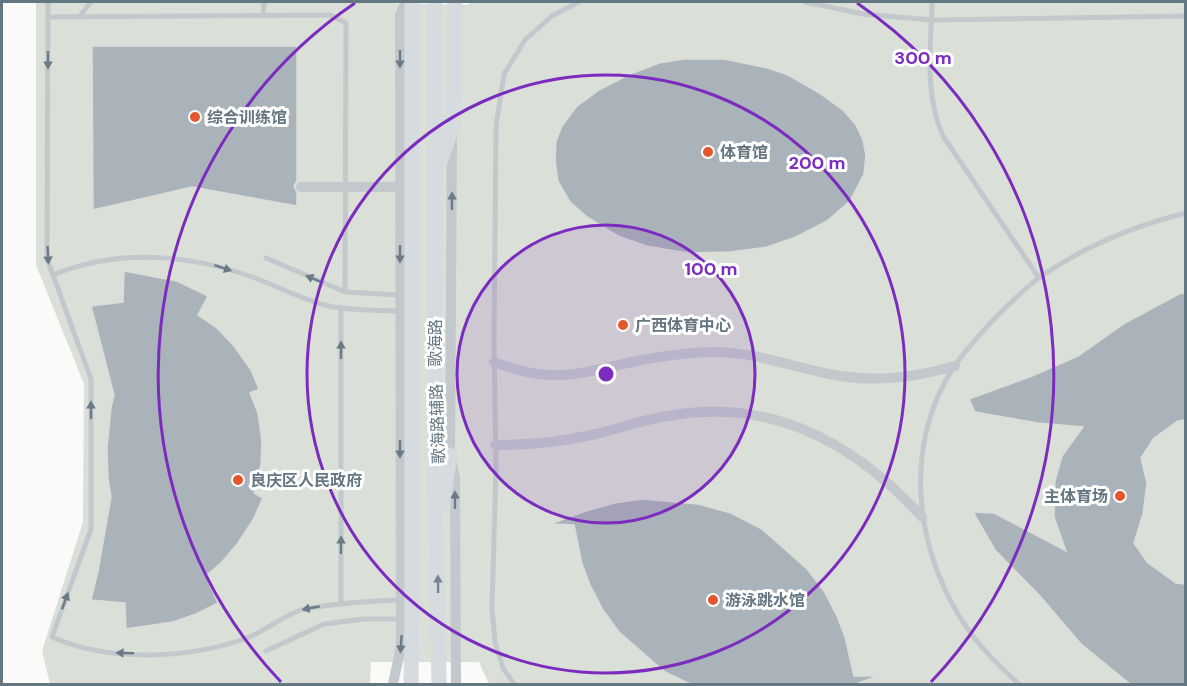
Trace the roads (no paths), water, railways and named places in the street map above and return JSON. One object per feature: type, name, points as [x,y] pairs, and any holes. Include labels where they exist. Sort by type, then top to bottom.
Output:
[{"type":"main road","name":"歌海路","points":[[407,2],[412,36],[406,295],[406,600],[410,683]]},
{"type":"main road","name":"歌海路","points":[[435,2],[435,490],[439,684]]},
{"type":"main road","points":[[436,174],[453,125],[455,2]]},
{"type":"main road","points":[[437,543],[450,455]]},
{"type":"street","points":[[406,295],[400,187],[400,15],[407,2]]},
{"type":"street","name":"歌海路辅路","points":[[453,125],[450,455],[455,478],[456,684]]},
{"type":"street","points":[[301,187],[400,187]]},
{"type":"street","points":[[494,362],[540,375],[570,374],[602,370],[640,361],[712,352],[751,354],[830,374],[866,379],[895,379],[955,366]]},
{"type":"street","points":[[495,445],[538,443],[588,436],[662,417],[711,412],[749,413],[810,431],[838,446],[879,474],[922,517]]},
{"type":"street","points":[[393,684],[407,618]]},
{"type":"lane","points":[[48,2],[47,259],[92,379],[92,529],[52,637],[70,645],[113,653],[167,655],[244,639],[302,610],[357,601],[406,600]]},
{"type":"lane","points":[[79,17],[91,2]]},
{"type":"lane","points":[[263,16],[264,2]]},
{"type":"lane","points":[[514,684],[503,668],[495,642],[492,608],[495,445],[495,128],[504,74],[525,40],[552,16],[579,2]]},
{"type":"lane","points":[[806,2],[862,14],[932,20],[1185,16]]},
{"type":"lane","points":[[932,2],[931,95],[938,125],[943,136],[1039,278]]},
{"type":"lane","points":[[48,17],[330,15],[346,23],[345,292]]},
{"type":"lane","points":[[1019,684],[986,652],[959,616],[936,570],[927,543],[920,491],[922,458],[929,424],[939,396],[955,366],[993,320],[1039,278],[1092,246],[1123,232],[1185,213]]},
{"type":"lane","points":[[53,275],[74,266],[116,258],[169,257],[212,264],[256,278],[305,299],[341,307],[406,311]]},
{"type":"lane","points":[[266,258],[345,292],[406,295]]},
{"type":"lane","points":[[341,307],[341,603]]},
{"type":"lane","points":[[266,651],[324,624],[364,619],[407,618]]},
{"type":"place","name":"综合训练馆","points":[[195,117]]},
{"type":"place","name":"体育馆","points":[[708,152]]},
{"type":"place","name":"广西体育中心","points":[[623,325]]},
{"type":"place","name":"良庆区人民政府","points":[[238,480]]},
{"type":"place","name":"主体育场","points":[[1120,496]]},
{"type":"place","name":"游泳跳水馆","points":[[713,600]]}]
